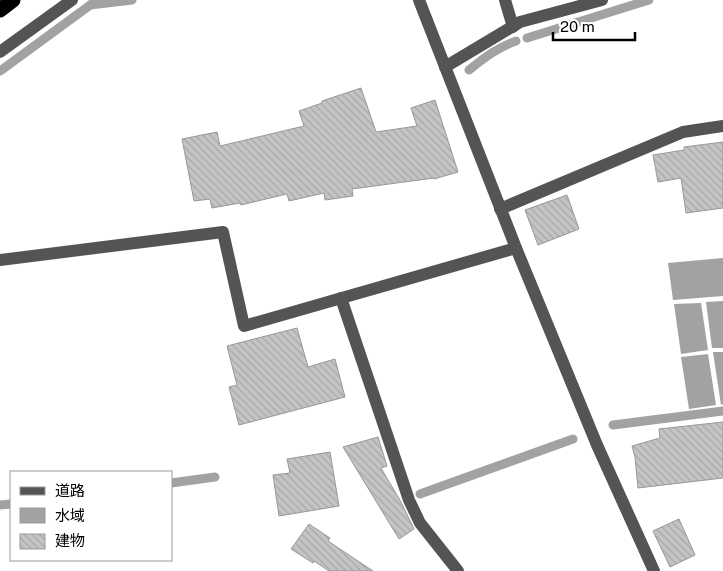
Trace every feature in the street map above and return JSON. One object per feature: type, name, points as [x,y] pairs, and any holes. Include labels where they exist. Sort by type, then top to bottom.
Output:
[{"type":"highway","points":[[0,10],[13,0]]},
{"type":"street","points":[[0,52],[72,0]]},
{"type":"street","points":[[419,0],[500,209],[596,445],[654,571]]},
{"type":"street","points":[[504,0],[513,27]]},
{"type":"street","points":[[446,67],[520,22],[584,2],[602,0]]},
{"type":"street","points":[[500,209],[683,132],[723,126]]},
{"type":"street","points":[[0,260],[222,232],[244,326],[516,248]]},
{"type":"street","points":[[341,298],[409,500],[420,523],[458,571]]},
{"type":"water","points":[[723,258],[723,296],[673,300],[668,263]]},
{"type":"water","points":[[723,301],[723,348],[712,348],[706,302]]},
{"type":"water","points":[[701,303],[708,350],[681,354],[674,304]]},
{"type":"water","points":[[713,352],[723,352],[723,404],[721,405]]},
{"type":"water","points":[[708,354],[716,405],[689,409],[681,357]]},
{"type":"building","points":[[361,88],[376,132],[417,126],[411,108],[435,100],[458,172],[434,179],[352,189],[353,196],[325,200],[324,193],[289,201],[287,194],[241,205],[240,203],[212,208],[210,199],[194,201],[182,139],[217,132],[220,146],[304,126],[299,111]]},
{"type":"building","points":[[723,142],[723,208],[686,213],[681,178],[658,182],[653,155],[684,150],[684,147]]},
{"type":"building","points":[[567,195],[579,229],[538,245],[525,210]]},
{"type":"building","points":[[297,328],[308,367],[335,359],[345,397],[239,425],[229,387],[237,385],[227,346]]},
{"type":"building","points":[[723,422],[723,478],[638,488],[632,446],[660,438],[659,429]]},
{"type":"building","points":[[378,437],[387,466],[381,468],[414,529],[399,539],[343,447]]},
{"type":"building","points":[[330,452],[339,506],[279,516],[273,475],[290,473],[287,459]]},
{"type":"building","points":[[679,519],[695,555],[670,567],[653,531]]},
{"type":"building","points":[[309,524],[330,538],[328,541],[373,571],[329,571],[291,549]]},
{"type":"waterway","points":[[0,71],[97,0]]},
{"type":"waterway","points":[[90,5],[132,0]]},
{"type":"waterway","points":[[527,38],[649,0]]},
{"type":"waterway","points":[[469,70],[497,50],[516,41]]},
{"type":"waterway","points":[[613,425],[723,411]]},
{"type":"waterway","points":[[420,494],[573,439]]},
{"type":"waterway","points":[[172,483],[215,477]]},
{"type":"waterway","points":[[0,505],[10,504]]}]
